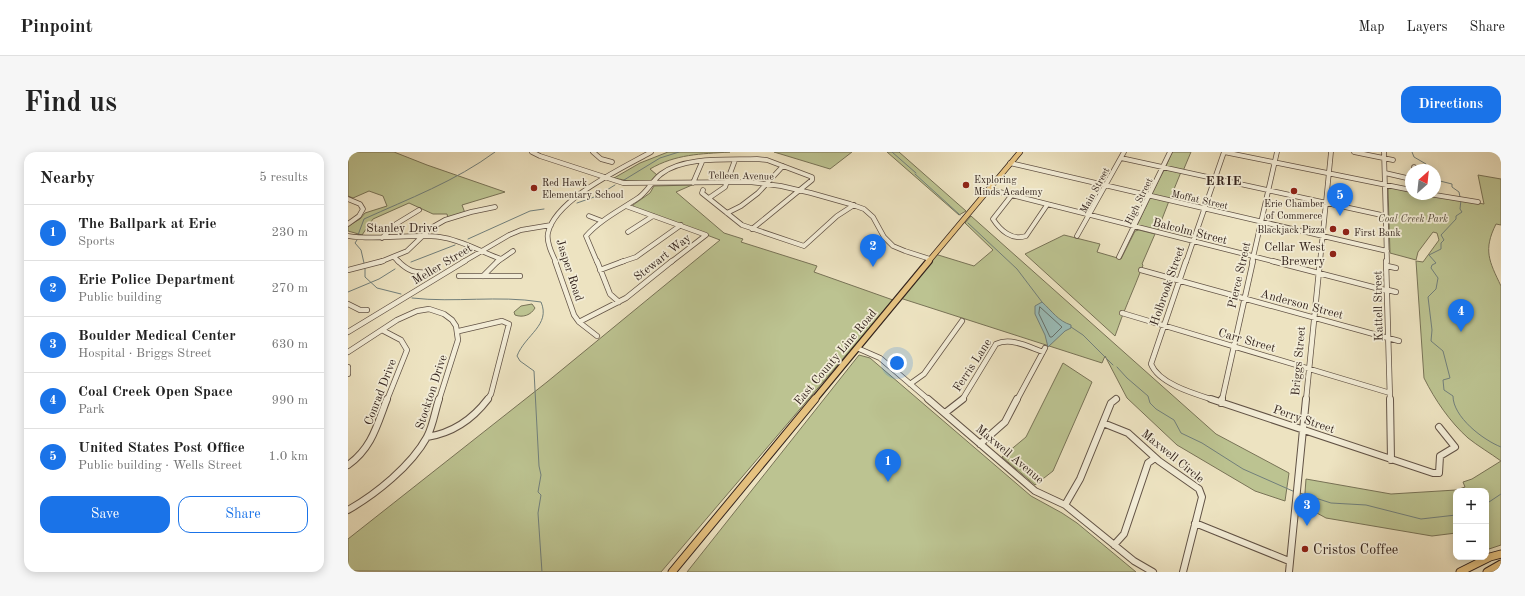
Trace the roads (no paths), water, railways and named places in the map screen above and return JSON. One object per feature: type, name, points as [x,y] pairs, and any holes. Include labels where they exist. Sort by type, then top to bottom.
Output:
[{"type":"main road","name":"East County Line Road","points":[[672,572],[1018,154]]},
{"type":"main road","points":[[1460,572],[1490,557],[1501,554]]},
{"type":"main road","points":[[1487,572],[1501,564]]},
{"type":"street","name":"Telleen Avenue","points":[[532,152],[537,155],[623,183],[768,183],[800,190],[854,205],[866,210],[874,218],[885,237],[890,242],[904,251],[930,259]]},
{"type":"street","points":[[537,155],[543,152]]},
{"type":"street","points":[[593,152],[601,159],[612,162]]},
{"type":"street","points":[[605,178],[606,175],[646,152]]},
{"type":"street","points":[[605,178],[610,177],[651,152]]},
{"type":"street","name":"Main Street","points":[[1077,236],[1124,152]]},
{"type":"street","name":"High Street","points":[[1119,257],[1170,152]]},
{"type":"street","points":[[1224,152],[1405,189]]},
{"type":"street","name":"Holbrook Street","points":[[1162,377],[1153,369],[1151,364],[1224,152]]},
{"type":"street","name":"Pierce Street","points":[[1221,403],[1277,152]]},
{"type":"street","name":"Briggs Street","points":[[1289,572],[1308,368],[1331,152]]},
{"type":"street","points":[[1354,152],[1393,160]]},
{"type":"street","name":"Kattell Street","points":[[1384,152],[1391,460]]},
{"type":"street","points":[[1121,158],[1386,216]]},
{"type":"street","points":[[579,322],[619,302],[610,294],[586,236],[589,231],[602,221],[644,194],[657,177],[671,168],[683,164],[702,162],[761,159],[812,176],[812,180],[752,229]]},
{"type":"street","points":[[709,198],[722,190],[727,183],[735,160]]},
{"type":"street","points":[[693,183],[702,162]]},
{"type":"street","name":"Moffat Street","points":[[1010,163],[1387,252]]},
{"type":"street","points":[[728,213],[741,206],[763,189],[776,172],[784,166]]},
{"type":"street","points":[[1385,173],[1405,178]]},
{"type":"street","name":"Jasper Road","points":[[597,336],[579,322],[571,307],[549,244],[548,234],[551,225],[569,202],[605,178]]},
{"type":"street","name":"Balcolm Street","points":[[988,189],[1318,274],[1396,292]]},
{"type":"street","points":[[703,190],[702,192],[738,223],[804,246],[837,216],[854,205]]},
{"type":"street","points":[[1011,196],[993,219],[1006,232],[1016,238],[1026,236],[1047,205]]},
{"type":"street","points":[[1441,196],[1478,202]]},
{"type":"street","points":[[348,199],[360,204],[363,209],[359,216],[348,224]]},
{"type":"street","name":"Stewart Way","points":[[619,302],[706,235],[626,206]]},
{"type":"street","points":[[348,270],[394,257],[412,248],[431,229],[444,221],[487,208],[496,207]]},
{"type":"street","points":[[382,238],[396,224],[419,210]]},
{"type":"street","points":[[589,216],[602,221]]},
{"type":"street","points":[[628,232],[653,216]]},
{"type":"street","name":"Meller Street","points":[[348,332],[515,232],[534,227],[551,225]]},
{"type":"street","points":[[600,270],[636,256],[681,225]]},
{"type":"street","name":"Stanley Drive","points":[[348,236],[362,238],[423,236],[446,238],[501,259]]},
{"type":"street","points":[[483,276],[501,259],[513,251]]},
{"type":"street","points":[[394,257],[409,272],[420,274],[429,272]]},
{"type":"street","points":[[1387,266],[1396,268]]},
{"type":"street","name":"Anderson Street","points":[[1141,270],[1399,341]]},
{"type":"street","points":[[459,276],[520,276]]},
{"type":"street","points":[[348,304],[360,310],[367,310]]},
{"type":"street","points":[[348,310],[353,307]]},
{"type":"street","points":[[348,352],[382,330],[413,313],[425,309],[440,311],[451,318],[459,330],[502,321],[509,324],[491,394],[487,401],[476,413],[450,432],[427,437]]},
{"type":"street","name":"Carr Street","points":[[1122,313],[1390,393]]},
{"type":"street","points":[[910,384],[924,374],[962,321]]},
{"type":"street","name":"Conrad Drive","points":[[348,465],[358,458],[370,443],[407,350],[406,344],[403,341],[382,330]]},
{"type":"street","name":"Stockton Drive","points":[[348,510],[396,475],[412,459],[427,437],[458,340],[459,330]]},
{"type":"street","name":"Ferris Lane","points":[[945,414],[962,400],[996,344],[1000,340],[1007,340],[1044,350],[1005,422],[980,444]]},
{"type":"street","name":"Maxwell Avenue","points":[[857,348],[880,358],[1036,491],[1065,505],[1134,561],[1154,572]]},
{"type":"street","points":[[348,367],[348,374]]},
{"type":"street","name":"Perry Street","points":[[1162,377],[1175,388],[1433,473],[1439,473],[1440,456],[1455,448],[1454,443],[1441,431],[1440,428]]},
{"type":"street","points":[[1065,505],[1080,479],[1111,403],[1116,399]]},
{"type":"street","name":"Maxwell Circle","points":[[1103,423],[1128,433],[1155,458],[1199,489],[1202,496],[1195,523]]},
{"type":"street","points":[[1114,545],[1124,534],[1146,468],[1155,458]]},
{"type":"street","points":[[1183,572],[1195,523],[1289,561]]},
{"type":"water","points":[[1042,302],[1059,318],[1071,325],[1071,328],[1065,331],[1048,347],[1045,335],[1035,314],[1035,306]]},
{"type":"waterway","points":[[358,235],[364,219],[448,181],[495,152]]},
{"type":"waterway","points":[[624,180],[660,158],[679,152]]},
{"type":"waterway","points":[[892,152],[916,173]]},
{"type":"waterway","points":[[1412,152],[1414,157],[1426,164]]},
{"type":"waterway","points":[[915,174],[960,215]]},
{"type":"waterway","points":[[1441,181],[1452,184],[1452,187],[1459,192],[1460,197]]},
{"type":"waterway","points":[[577,203],[597,196],[615,185]]},
{"type":"waterway","points":[[1461,200],[1460,209],[1462,212],[1456,216],[1456,219],[1441,235],[1444,240],[1441,243],[1441,249],[1429,255],[1436,263],[1432,265],[1431,268],[1438,278],[1436,289],[1428,297],[1432,330],[1431,341],[1443,351],[1450,378],[1443,380],[1444,390],[1453,396],[1454,404],[1463,420],[1486,439],[1501,447]]},
{"type":"waterway","points":[[468,239],[530,211],[544,209]]},
{"type":"waterway","points":[[968,223],[1017,269],[1042,302]]},
{"type":"waterway","points":[[357,240],[355,243],[361,250],[364,263]]},
{"type":"waterway","points":[[411,262],[455,245]]},
{"type":"waterway","points":[[365,269],[365,277],[371,282]]},
{"type":"waterway","points":[[371,282],[395,269]]},
{"type":"waterway","points":[[348,292],[371,282]]},
{"type":"waterway","points":[[371,282],[377,288],[401,294]]},
{"type":"waterway","points":[[412,298],[444,300],[509,299],[541,302],[543,317],[540,324],[517,356],[520,361],[534,371],[539,466],[541,475],[538,492],[541,495],[538,513],[542,572]]},
{"type":"waterway","points":[[1071,327],[1083,335],[1113,365]]},
{"type":"waterway","points":[[1117,367],[1127,378],[1148,396],[1150,403],[1156,409],[1174,420],[1181,433],[1202,443],[1243,469],[1295,492]]},
{"type":"waterway","points":[[1300,493],[1331,503],[1366,505],[1421,519],[1453,515]]},
{"type":"waterway","points":[[1489,502],[1501,494]]},
{"type":"place","name":"Exploring Minds Academy","points":[[966,185]]},
{"type":"place","name":"Red Hawk Elementary School","points":[[534,188]]},
{"type":"place","name":"Erie Chamber of Commerce","points":[[1294,191]]},
{"type":"place","name":"United States Post Office","points":[[1340,216]]},
{"type":"place","name":"Blackjack Pizza","points":[[1333,229]]},
{"type":"place","name":"First Bank","points":[[1346,232]]},
{"type":"place","name":"Cellar West Brewery","points":[[1333,254]]},
{"type":"place","name":"Erie Police Department","points":[[873,267]]},
{"type":"place","name":"Coal Creek Open Space","points":[[1461,332]]},
{"type":"place","name":"The Ballpark at Erie","points":[[888,482]]},
{"type":"place","name":"Boulder Medical Center","points":[[1307,526]]},
{"type":"place","name":"Cristos Coffee","points":[[1305,549]]},
{"type":"district","name":"ERIE","points":[[1224,180]]},
{"type":"park label","name":"Coal Creek Park","points":[[1413,218]]}]
